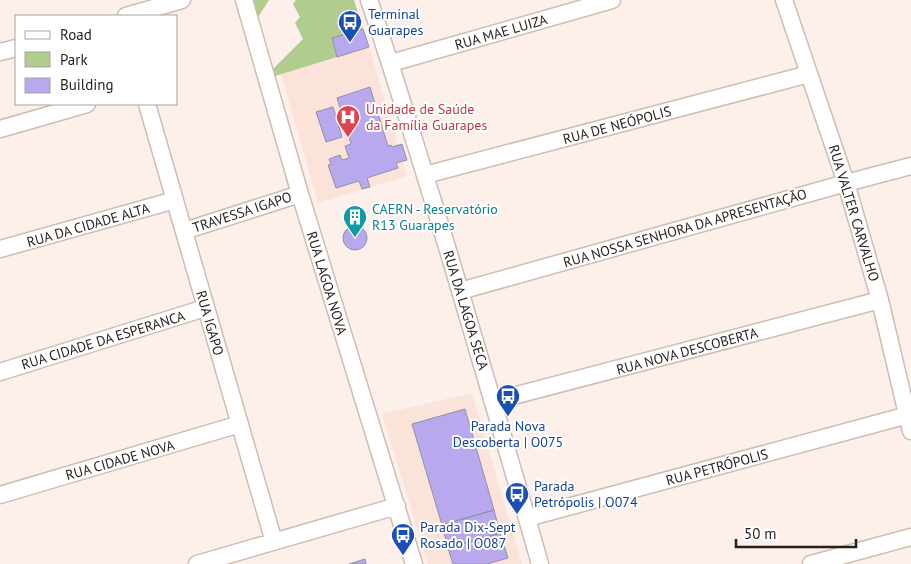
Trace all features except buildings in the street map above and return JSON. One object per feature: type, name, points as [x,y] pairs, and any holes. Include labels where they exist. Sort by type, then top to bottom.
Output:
[{"type":"street","points":[[130,15],[182,0]]},
{"type":"street","name":"RUA LAGOA NOVA","points":[[244,0],[300,194],[414,564]]},
{"type":"street","name":"RUA DA LAGOA SECA","points":[[369,0],[391,63],[494,401],[540,564]]},
{"type":"street","name":"RUA MAE LUIZA","points":[[391,63],[570,6],[612,0]]},
{"type":"street","name":"RUA VALTER CARVALHO","points":[[784,0],[846,183],[880,300],[909,423]]},
{"type":"street","points":[[0,52],[15,48]]},
{"type":"street","name":"RUA DE NEÓPOLIS","points":[[425,175],[809,74]]},
{"type":"street","points":[[0,129],[84,105]]},
{"type":"street","name":"RUA IGAPO","points":[[147,105],[274,542]]},
{"type":"street","name":"RUA NOSSA SENHORA DA APRESENTAÇÃO","points":[[460,291],[911,166]]},
{"type":"street","name":"TRAVESSA IGAPO","points":[[184,231],[300,194]]},
{"type":"street","name":"RUA DA CIDADE ALTA","points":[[0,249],[175,200]]},
{"type":"street","name":"RUA NOVA DESCOBERTA","points":[[494,401],[880,300]]},
{"type":"street","name":"RUA CIDADE DA ESPERANCA","points":[[0,372],[206,308]]},
{"type":"street","name":"RUA PETRÓPOLIS","points":[[527,518],[909,423]]},
{"type":"street","name":"RUA CIDADE NOVA","points":[[0,495],[240,424]]},
{"type":"street","points":[[197,564],[397,506]]},
{"type":"street","points":[[811,564],[911,537]]},
{"type":"shaded area","name":"Unidade de Saúde da Família Guarapes","points":[[369,47],[407,176],[318,203],[281,74]]},
{"type":"shaded area","points":[[472,393],[522,564],[428,564],[382,414]]},
{"type":"green space","points":[[253,0],[269,0],[258,17]]},
{"type":"green space","points":[[296,0],[354,0],[363,29],[332,38],[337,57],[275,76],[273,69],[303,39],[295,23],[300,17],[293,4]]},
{"type":"place","name":"Terminal Guarapes","points":[[350,43]]},
{"type":"place","name":"Unidade de Saúde da Família Guarapes","points":[[348,138]]},
{"type":"place","name":"CAERN - Reservatório R13 Guarapes","points":[[355,238]]},
{"type":"place","name":"Parada Nova Descoberta | O075","points":[[508,417]]},
{"type":"place","name":"Parada Petrópolis | O074","points":[[517,515]]},
{"type":"place","name":"Parada Dix-Sept Rosado | O087","points":[[403,556]]}]
